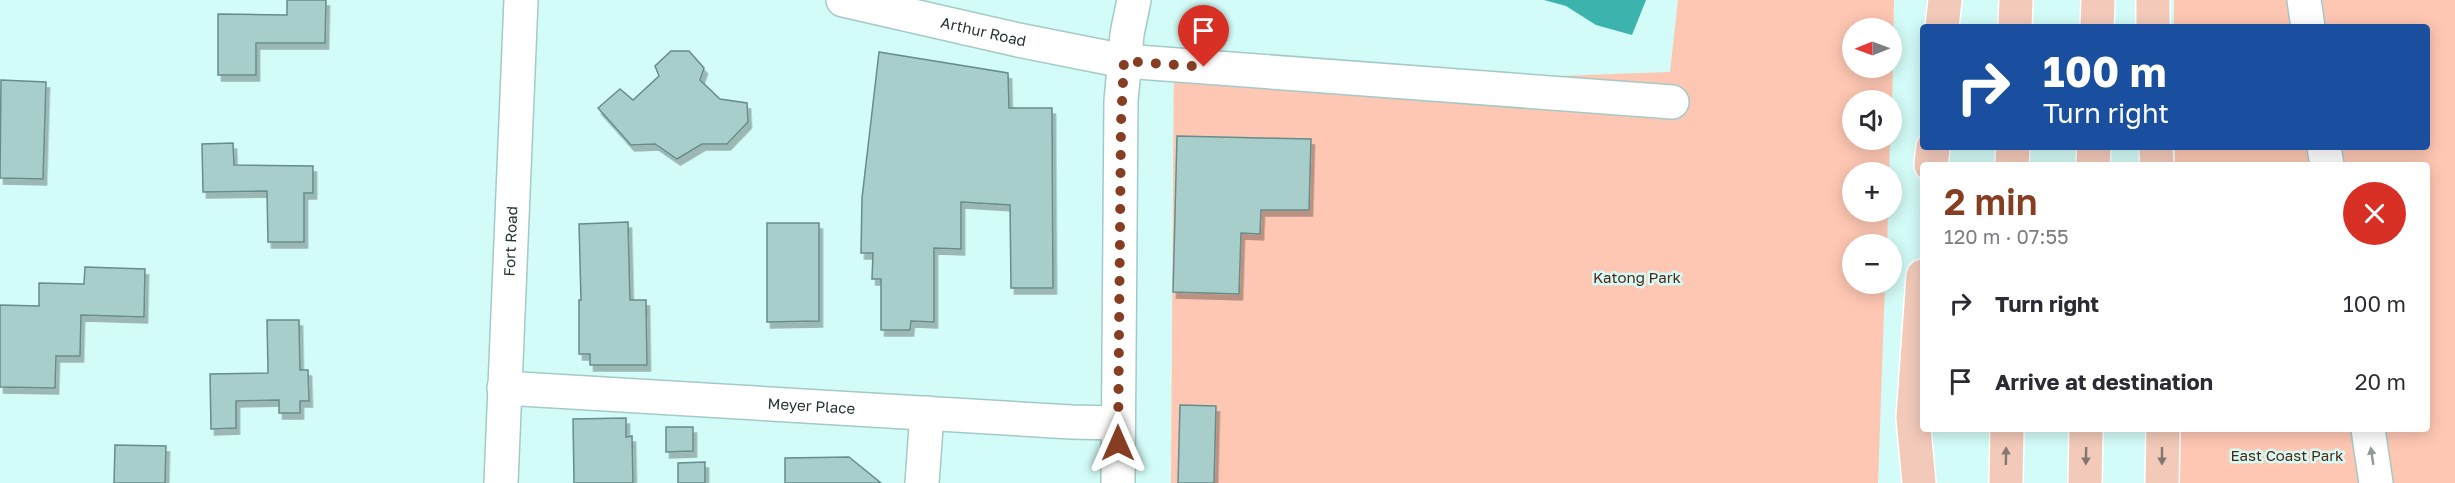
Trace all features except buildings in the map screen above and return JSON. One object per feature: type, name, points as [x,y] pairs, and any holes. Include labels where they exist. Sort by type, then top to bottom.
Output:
[{"type":"highway","points":[[1942,24],[1945,0]]},
{"type":"highway","points":[[2015,24],[2016,0]]},
{"type":"highway","points":[[2097,24],[2098,0]]},
{"type":"highway","points":[[2153,0],[2153,24]]},
{"type":"highway","points":[[1909,483],[1920,315]]},
{"type":"highway","points":[[1912,418],[1919,483]]},
{"type":"highway","points":[[2006,483],[2007,432]]},
{"type":"highway","points":[[2085,483],[2086,432]]},
{"type":"highway","points":[[2162,483],[2163,432]]},
{"type":"street","name":"Fort Road","points":[[501,483],[521,0]]},
{"type":"street","name":"Arthur Road","points":[[843,0],[1018,40],[1124,61],[1672,102]]},
{"type":"street","points":[[1118,483],[1121,123],[1124,61],[1134,0]]},
{"type":"street","points":[[2304,0],[2308,24]]},
{"type":"street","name":"Meyer Place","points":[[504,388],[1118,423]]},
{"type":"street","points":[[922,483],[927,413]]},
{"type":"street","points":[[2368,432],[2376,483]]},
{"type":"green space","name":"Katong Park","points":[[1678,0],[1894,0],[1894,18],[1842,18],[1842,78],[1893,78],[1892,90],[1842,90],[1842,150],[1890,150],[1889,162],[1842,162],[1842,222],[1888,222],[1887,234],[1842,234],[1842,294],[1885,294],[1878,483],[1171,483],[1174,54],[1361,83],[1670,72]]},
{"type":"green space","name":"East Coast Park","points":[[2174,0],[2455,0],[2455,483],[2176,483],[2177,432],[2430,432],[2430,162],[2175,162],[2175,150],[2430,150],[2430,24],[2174,24]]},
{"type":"water","points":[[1544,0],[1646,0],[1632,35],[1596,25],[1566,6]]},
{"type":"route","points":[[1118,443],[1121,100],[1124,61],[1204,67]]}]
